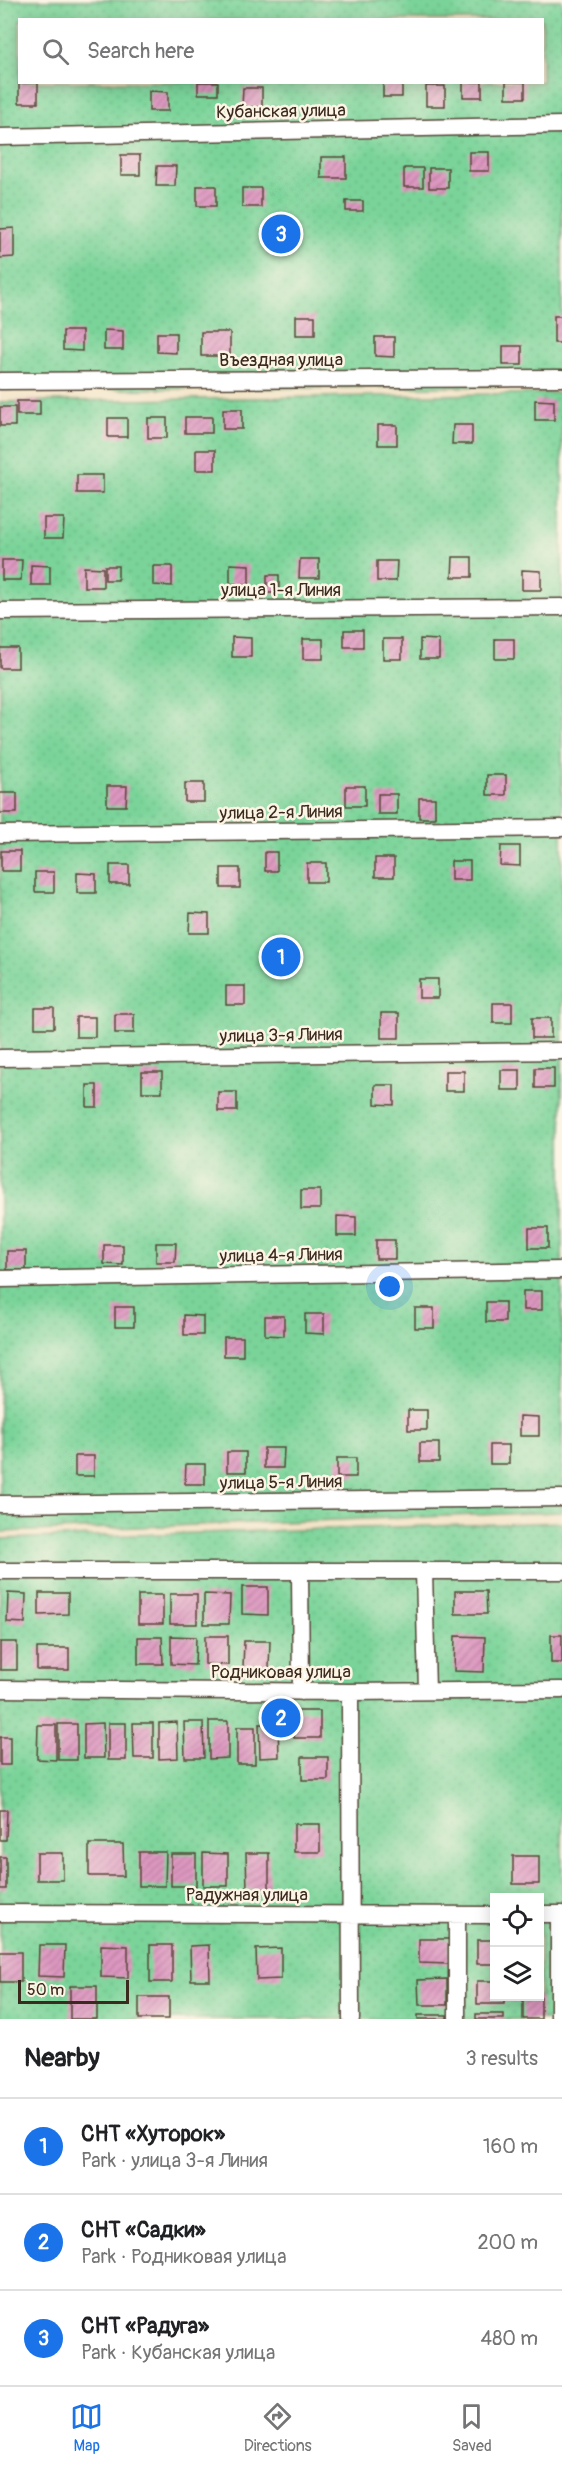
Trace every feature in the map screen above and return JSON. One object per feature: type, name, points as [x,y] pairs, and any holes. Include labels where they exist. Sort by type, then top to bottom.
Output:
[{"type":"street","name":"Кубанская улица","points":[[0,137],[562,125]]},
{"type":"street","name":"Въездная улица","points":[[0,381],[562,378]]},
{"type":"street","name":"улица 1-я Линия","points":[[0,611],[562,607]]},
{"type":"street","name":"улица 2-я Линия","points":[[0,834],[562,828]]},
{"type":"street","name":"улица 3-я Линия","points":[[0,1058],[562,1051]]},
{"type":"street","name":"улица 4-я Линия","points":[[0,1279],[562,1270]]},
{"type":"street","name":"улица 5-я Линия","points":[[0,1504],[562,1498]]},
{"type":"street","points":[[0,1571],[562,1571]]},
{"type":"street","points":[[300,1571],[301,1692]]},
{"type":"street","points":[[424,1571],[427,1691]]},
{"type":"street","name":"Родниковая улица","points":[[0,1689],[301,1692],[562,1690]]},
{"type":"street","points":[[350,1692],[351,2019]]},
{"type":"street","name":"Радужная улица","points":[[0,1913],[490,1915]]},
{"type":"street","points":[[544,1914],[560,1914],[559,2019]]},
{"type":"street","points":[[457,1915],[457,2019]]},
{"type":"green space","points":[[0,0],[562,0],[562,386],[0,390]]},
{"type":"green space","points":[[562,393],[562,1512],[0,1532],[0,402]]},
{"type":"green space","points":[[562,1522],[562,2019],[0,2019],[0,1539]]},
{"type":"building","points":[[19,84],[38,84],[38,103],[19,103]]},
{"type":"building","points":[[198,84],[218,84],[218,94],[198,94]]},
{"type":"building","points":[[383,84],[402,84],[402,97],[383,97]]},
{"type":"building","points":[[463,84],[482,84],[482,97],[463,97]]},
{"type":"building","points":[[506,84],[525,84],[525,98],[506,98]]},
{"type":"building","points":[[426,86],[445,86],[445,106],[426,106]]},
{"type":"building","points":[[243,88],[262,88],[262,107],[242,107]]},
{"type":"building","points":[[149,91],[168,92],[168,111],[149,111]]},
{"type":"building","points":[[469,152],[489,152],[489,171],[469,171]]},
{"type":"building","points":[[121,155],[140,155],[140,175],[121,175]]},
{"type":"building","points":[[321,157],[346,157],[346,178],[321,178]]},
{"type":"building","points":[[157,166],[176,166],[175,186],[156,186]]},
{"type":"building","points":[[404,168],[423,168],[423,187],[404,187]]},
{"type":"building","points":[[429,168],[448,168],[448,188],[429,188]]},
{"type":"building","points":[[197,186],[216,186],[216,206],[197,206]]},
{"type":"building","points":[[242,188],[261,188],[261,207],[242,207]]},
{"type":"building","points":[[346,201],[363,201],[363,211],[346,211]]},
{"type":"building","points":[[14,228],[14,257],[0,258],[0,229]]},
{"type":"building","points":[[296,316],[315,316],[315,335],[296,335]]},
{"type":"building","points":[[554,316],[562,316],[562,343],[554,343]]},
{"type":"building","points":[[104,330],[123,331],[123,350],[104,350]]},
{"type":"building","points":[[63,331],[82,331],[82,351],[63,350]]},
{"type":"building","points":[[201,332],[230,332],[230,356],[201,356]]},
{"type":"building","points":[[157,333],[176,333],[176,353],[157,352]]},
{"type":"building","points":[[375,337],[394,337],[394,357],[375,356]]},
{"type":"building","points":[[503,346],[522,346],[522,365],[503,365]]},
{"type":"building","points":[[535,400],[554,401],[554,420],[535,420]]},
{"type":"building","points":[[17,401],[40,401],[40,415],[17,415]]},
{"type":"building","points":[[0,407],[15,407],[15,426],[0,426]]},
{"type":"building","points":[[223,409],[242,409],[242,429],[223,429]]},
{"type":"building","points":[[185,417],[212,417],[212,433],[185,433]]},
{"type":"building","points":[[108,418],[127,418],[127,437],[108,437]]},
{"type":"building","points":[[148,418],[167,418],[167,438],[148,438]]},
{"type":"building","points":[[378,425],[397,425],[397,445],[378,445]]},
{"type":"building","points":[[453,425],[472,425],[472,444],[452,444]]},
{"type":"building","points":[[196,450],[215,450],[215,470],[196,470]]},
{"type":"building","points":[[77,475],[103,475],[103,493],[77,493]]},
{"type":"building","points":[[44,518],[64,518],[63,538],[44,538]]},
{"type":"building","points":[[453,557],[472,557],[472,577],[452,577]]},
{"type":"building","points":[[300,559],[319,559],[319,578],[299,578]]},
{"type":"building","points":[[2,560],[22,560],[21,580],[2,580]]},
{"type":"building","points":[[377,561],[397,561],[396,581],[377,581]]},
{"type":"building","points":[[230,564],[249,565],[249,584],[230,584]]},
{"type":"building","points":[[31,565],[50,566],[50,585],[31,585]]},
{"type":"building","points":[[105,566],[118,566],[118,580],[105,580]]},
{"type":"building","points":[[153,566],[172,566],[172,586],[153,585]]},
{"type":"building","points":[[84,567],[103,568],[103,587],[84,587]]},
{"type":"building","points":[[522,570],[541,571],[541,590],[522,590]]},
{"type":"building","points":[[267,575],[279,575],[279,593],[267,593]]},
{"type":"building","points":[[344,630],[363,630],[363,647],[344,647]]},
{"type":"building","points":[[232,637],[251,638],[251,657],[232,657]]},
{"type":"building","points":[[303,639],[323,639],[323,659],[303,659]]},
{"type":"building","points":[[383,639],[402,639],[402,659],[383,659]]},
{"type":"building","points":[[420,639],[439,640],[439,659],[420,659]]},
{"type":"building","points":[[495,639],[514,639],[514,659],[495,659]]},
{"type":"building","points":[[0,648],[18,648],[18,668],[0,668]]},
{"type":"building","points":[[487,775],[506,775],[506,795],[487,795]]},
{"type":"building","points":[[185,783],[204,783],[204,802],[185,802]]},
{"type":"building","points":[[107,786],[127,786],[126,806],[107,806]]},
{"type":"building","points":[[346,786],[365,786],[365,806],[346,806]]},
{"type":"building","points":[[0,793],[17,793],[17,813],[0,813]]},
{"type":"building","points":[[378,794],[397,794],[397,814],[378,814]]},
{"type":"building","points":[[419,798],[435,798],[435,818],[419,818]]},
{"type":"building","points":[[501,846],[520,846],[520,866],[500,865]]},
{"type":"building","points":[[1,851],[20,851],[20,871],[1,871]]},
{"type":"building","points":[[265,852],[277,852],[277,871],[265,871]]},
{"type":"building","points":[[375,858],[394,858],[394,877],[375,877]]},
{"type":"building","points":[[451,861],[470,861],[470,880],[451,880]]},
{"type":"building","points":[[307,863],[326,863],[326,882],[307,882]]},
{"type":"building","points":[[110,865],[129,865],[129,884],[110,884]]},
{"type":"building","points":[[221,868],[240,868],[240,888],[221,888]]},
{"type":"building","points":[[35,872],[54,872],[54,892],[35,892]]},
{"type":"building","points":[[77,873],[96,874],[96,893],[77,893]]},
{"type":"building","points":[[190,913],[209,914],[209,933],[189,933]]},
{"type":"building","points":[[419,979],[438,979],[438,998],[419,998]]},
{"type":"building","points":[[226,986],[245,986],[245,1005],[226,1005]]},
{"type":"building","points":[[493,1003],[512,1003],[512,1023],[493,1023]]},
{"type":"building","points":[[35,1008],[54,1008],[54,1028],[35,1028]]},
{"type":"building","points":[[381,1013],[399,1013],[399,1038],[381,1038]]},
{"type":"building","points":[[115,1014],[134,1014],[134,1033],[115,1033]]},
{"type":"building","points":[[76,1017],[95,1017],[95,1037],[76,1037]]},
{"type":"building","points":[[532,1018],[551,1018],[551,1038],[532,1038]]},
{"type":"building","points":[[535,1068],[554,1068],[554,1088],[535,1088]]},
{"type":"building","points":[[501,1070],[520,1070],[520,1090],[501,1090]]},
{"type":"building","points":[[445,1071],[464,1071],[464,1091],[445,1091]]},
{"type":"building","points":[[142,1072],[162,1072],[162,1092],[142,1092]]},
{"type":"building","points":[[87,1085],[97,1085],[97,1107],[87,1107]]},
{"type":"building","points":[[375,1085],[394,1085],[394,1105],[375,1104]]},
{"type":"building","points":[[218,1092],[237,1092],[237,1111],[218,1111]]},
{"type":"building","points":[[301,1190],[320,1190],[320,1209],[301,1209]]},
{"type":"building","points":[[337,1216],[356,1217],[356,1236],[337,1236]]},
{"type":"building","points":[[529,1228],[548,1228],[548,1248],[529,1248]]},
{"type":"building","points":[[376,1240],[395,1240],[395,1259],[376,1259]]},
{"type":"building","points":[[156,1243],[176,1243],[175,1262],[156,1262]]},
{"type":"building","points":[[104,1245],[123,1245],[123,1265],[104,1264]]},
{"type":"building","points":[[7,1251],[26,1251],[26,1270],[7,1270]]},
{"type":"building","points":[[523,1291],[542,1291],[542,1310],[523,1310]]},
{"type":"building","points":[[486,1302],[505,1302],[505,1322],[486,1322]]},
{"type":"building","points":[[115,1307],[134,1307],[134,1327],[115,1327]]},
{"type":"building","points":[[415,1308],[434,1308],[434,1328],[415,1328]]},
{"type":"building","points":[[305,1314],[324,1314],[324,1334],[305,1333]]},
{"type":"building","points":[[184,1315],[203,1316],[203,1335],[184,1335]]},
{"type":"building","points":[[265,1316],[284,1316],[284,1336],[265,1335]]},
{"type":"building","points":[[224,1337],[243,1337],[243,1356],[224,1356]]},
{"type":"building","points":[[408,1410],[427,1410],[427,1430],[408,1430]]},
{"type":"building","points":[[520,1416],[539,1417],[539,1436],[520,1436]]},
{"type":"building","points":[[420,1443],[439,1443],[439,1462],[420,1462]]},
{"type":"building","points":[[490,1445],[509,1445],[509,1464],[490,1464]]},
{"type":"building","points":[[264,1448],[284,1448],[283,1468],[264,1468]]},
{"type":"building","points":[[227,1452],[246,1452],[246,1472],[227,1472]]},
{"type":"building","points":[[75,1456],[94,1456],[94,1476],[75,1476]]},
{"type":"building","points":[[337,1458],[356,1458],[356,1477],[337,1477]]},
{"type":"building","points":[[186,1464],[205,1464],[205,1484],[185,1484]]},
{"type":"building","points":[[242,1587],[268,1587],[268,1615],[242,1614]]},
{"type":"building","points":[[455,1591],[486,1591],[487,1614],[455,1614]]},
{"type":"building","points":[[8,1593],[26,1594],[25,1623],[7,1622]]},
{"type":"building","points":[[39,1593],[68,1593],[68,1614],[39,1615]]},
{"type":"building","points":[[170,1594],[197,1594],[197,1624],[170,1624]]},
{"type":"building","points":[[204,1594],[230,1595],[229,1624],[204,1624]]},
{"type":"building","points":[[138,1595],[163,1595],[163,1624],[138,1624]]},
{"type":"building","points":[[551,1635],[562,1635],[562,1663],[551,1663]]},
{"type":"building","points":[[171,1636],[196,1637],[195,1665],[171,1664]]},
{"type":"building","points":[[205,1636],[228,1636],[228,1665],[205,1664]]},
{"type":"building","points":[[455,1636],[485,1637],[484,1672],[454,1671]]},
{"type":"building","points":[[138,1637],[162,1637],[163,1664],[138,1664]]},
{"type":"building","points":[[244,1641],[270,1641],[269,1669],[243,1668]]},
{"type":"building","points":[[0,1642],[17,1642],[17,1670],[0,1670]]},
{"type":"building","points":[[37,1648],[69,1648],[69,1670],[37,1670]]},
{"type":"building","points":[[294,1711],[320,1711],[320,1738],[294,1738]]},
{"type":"building","points":[[209,1721],[228,1721],[228,1758],[209,1759]]},
{"type":"building","points":[[177,1722],[178,1758],[159,1759],[159,1723]]},
{"type":"building","points":[[184,1722],[203,1722],[204,1758],[185,1758]]},
{"type":"building","points":[[103,1723],[104,1758],[84,1758],[84,1724]]},
{"type":"building","points":[[108,1723],[126,1723],[126,1760],[108,1760]]},
{"type":"building","points":[[133,1723],[153,1723],[153,1758],[134,1758]]},
{"type":"building","points":[[58,1724],[77,1724],[77,1760],[58,1760]]},
{"type":"building","points":[[259,1724],[278,1724],[279,1757],[260,1758]]},
{"type":"building","points":[[38,1725],[56,1725],[56,1760],[37,1759]]},
{"type":"building","points":[[237,1727],[255,1727],[255,1764],[237,1764]]},
{"type":"building","points":[[0,1737],[10,1737],[10,1765],[0,1765]]},
{"type":"building","points":[[302,1757],[328,1757],[328,1780],[302,1780]]},
{"type":"building","points":[[0,1810],[7,1810],[6,1840],[0,1840]]},
{"type":"building","points":[[294,1824],[320,1824],[320,1852],[294,1852]]},
{"type":"building","points":[[89,1844],[123,1844],[124,1876],[89,1876]]},
{"type":"building","points":[[139,1852],[166,1852],[165,1886],[139,1886]]},
{"type":"building","points":[[37,1853],[63,1853],[63,1880],[37,1880]]},
{"type":"building","points":[[203,1853],[228,1854],[228,1886],[203,1886]]},
{"type":"building","points":[[246,1853],[269,1853],[269,1889],[247,1890]]},
{"type":"building","points":[[171,1854],[196,1854],[196,1886],[171,1886]]},
{"type":"building","points":[[513,1856],[539,1856],[539,1884],[513,1884]]},
{"type":"building","points":[[0,1857],[6,1857],[6,1889],[0,1889]]},
{"type":"building","points":[[419,1939],[449,1939],[449,1964],[419,1963]]},
{"type":"building","points":[[477,1940],[490,1940],[490,1964],[477,1964]]},
{"type":"building","points":[[39,1945],[65,1945],[64,1977],[38,1976]]},
{"type":"building","points":[[101,1945],[128,1946],[128,1978],[101,1977]]},
{"type":"building","points":[[150,1945],[172,1945],[172,1982],[150,1982]]},
{"type":"building","points":[[209,1945],[210,1980],[191,1980],[190,1946]]},
{"type":"building","points":[[281,1948],[281,1979],[257,1980],[256,1949]]},
{"type":"building","points":[[0,1952],[21,1952],[21,1982],[0,1982]]},
{"type":"building","points":[[447,1979],[447,2005],[419,2005],[418,1980]]},
{"type":"building","points":[[477,1981],[490,1981],[490,2001],[504,2001],[504,2004],[477,2004]]},
{"type":"building","points":[[70,1986],[97,1986],[97,2019],[70,2019]]},
{"type":"building","points":[[139,1997],[169,1997],[169,2019],[139,2019]]},
{"type":"building","points":[[523,2001],[541,2001],[541,2019],[523,2019]]},
{"type":"building","points":[[476,2014],[504,2014],[504,2019],[476,2019]]},
{"type":"building","points":[[418,2015],[447,2015],[447,2019],[418,2019]]},
{"type":"place","name":"СНТ «Радуга»","points":[[281,234]]},
{"type":"place","name":"СНТ «Хуторок»","points":[[281,957]]},
{"type":"place","name":"СНТ «Садки»","points":[[281,1718]]}]
